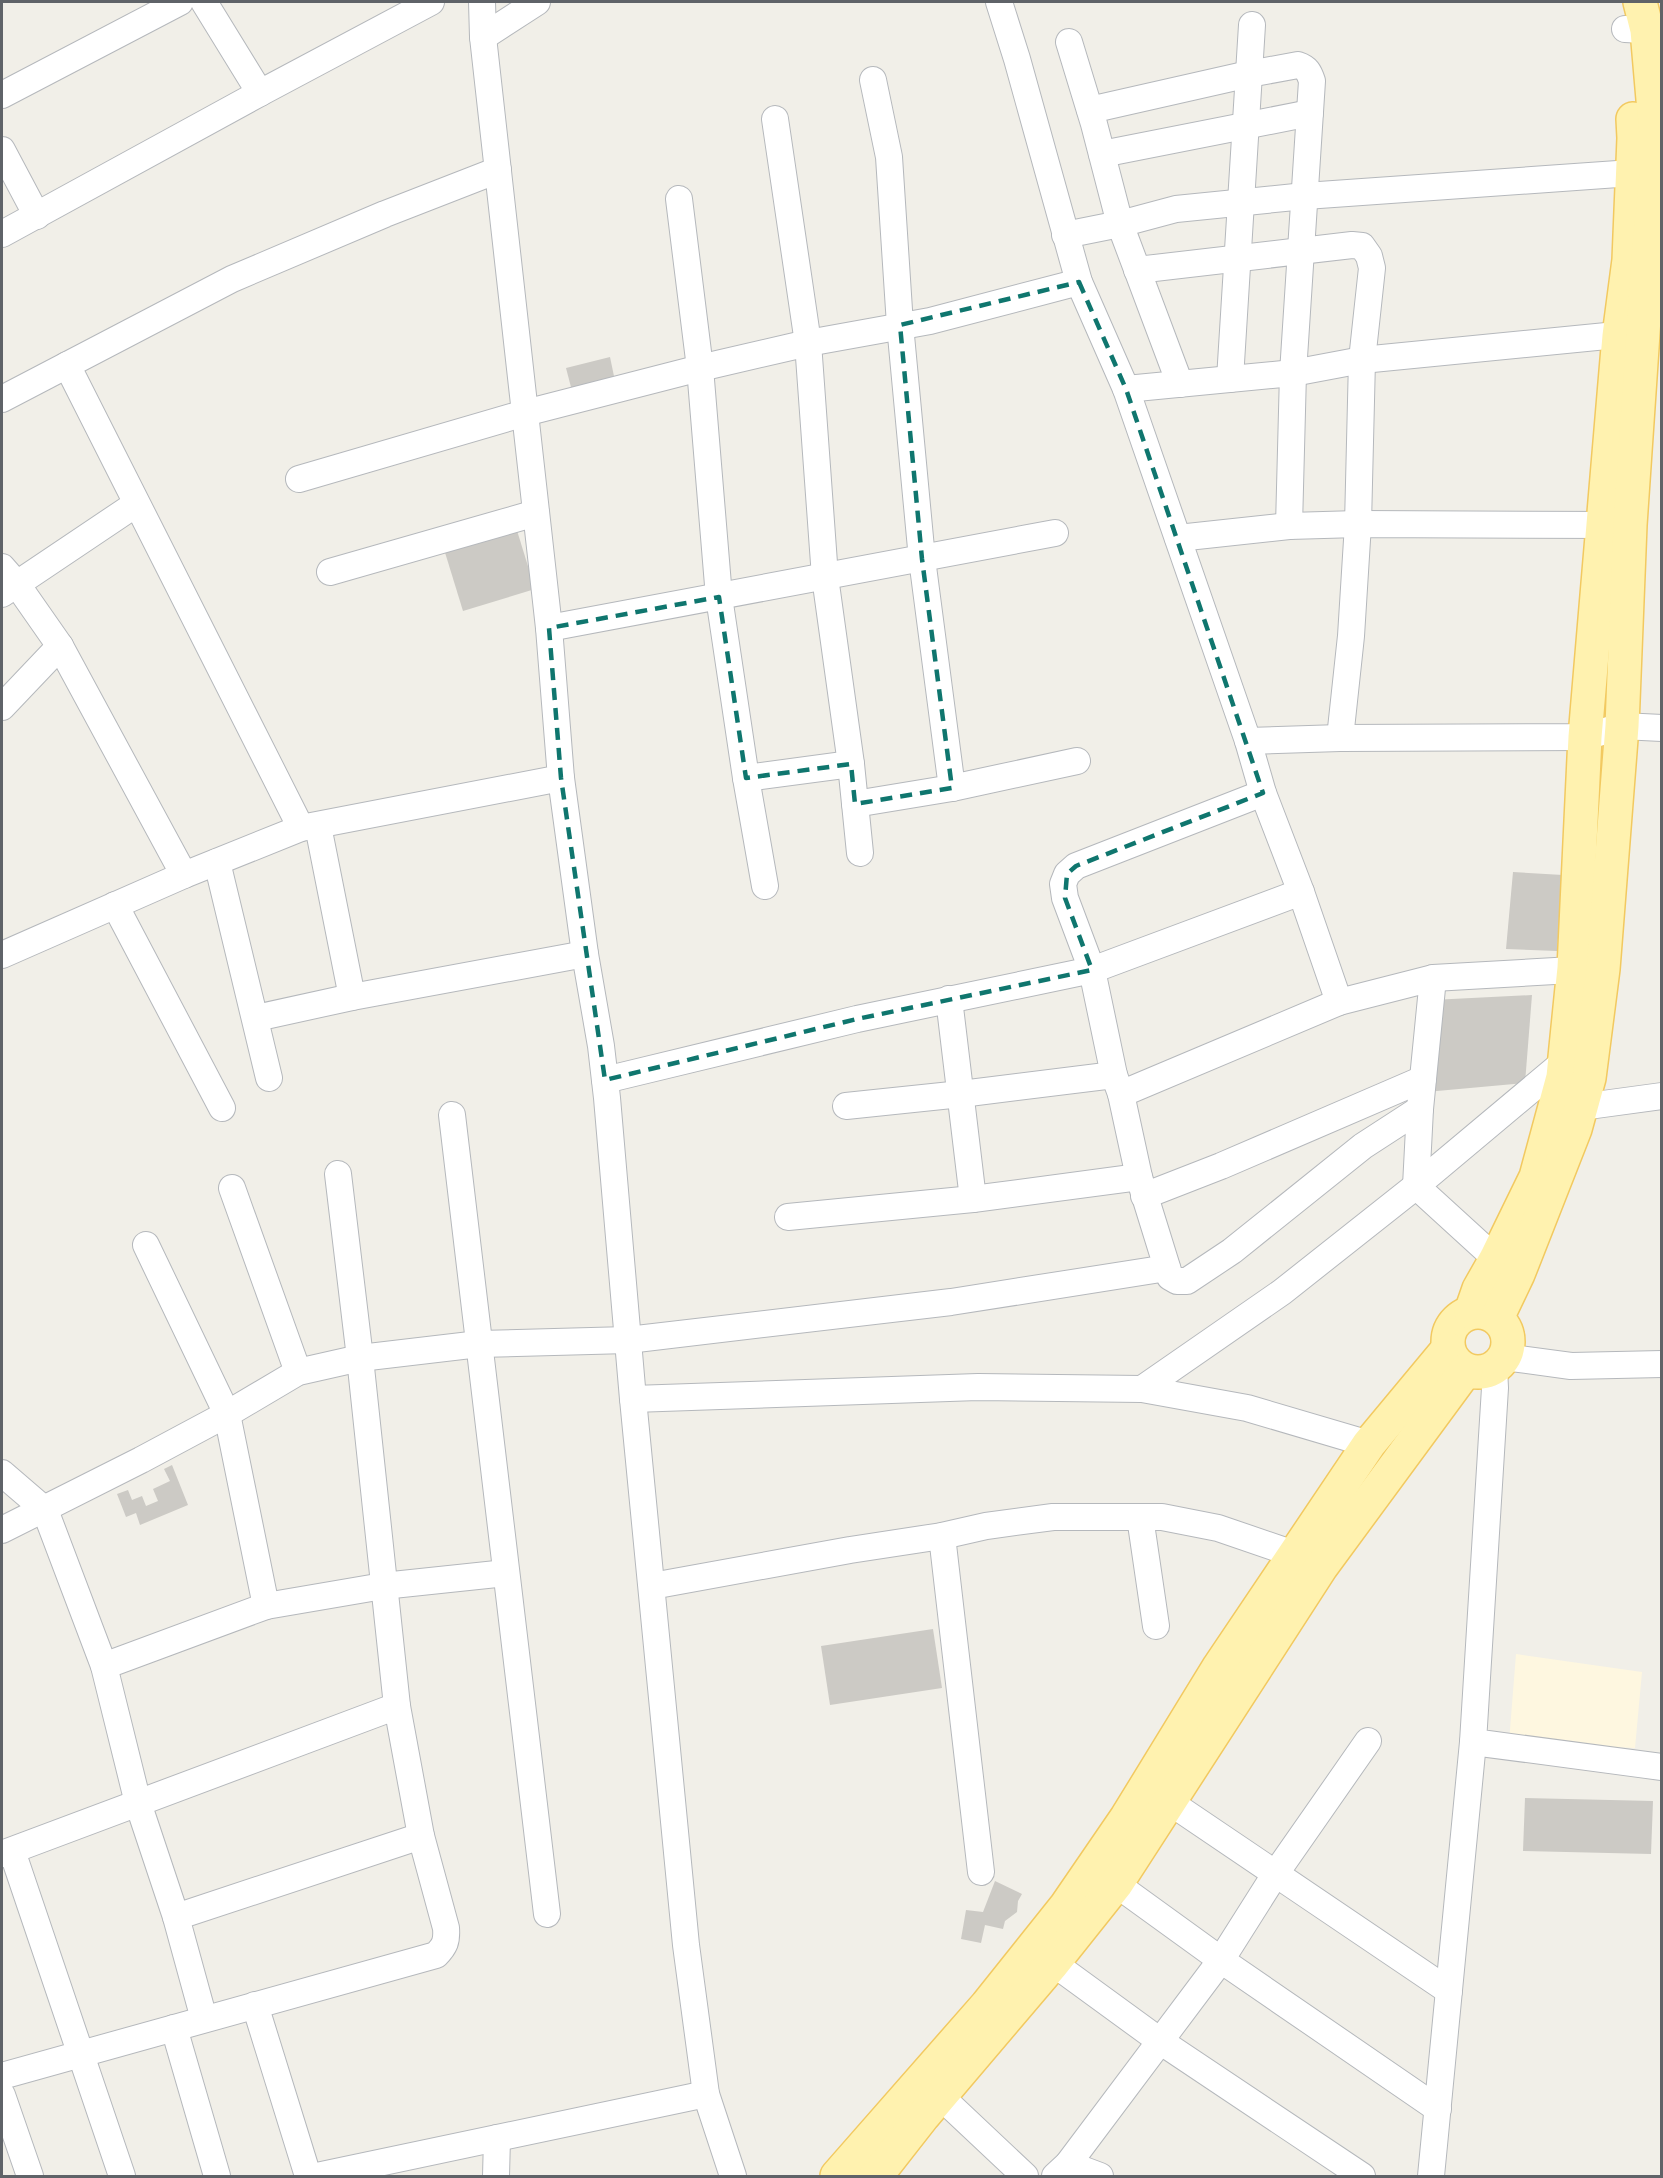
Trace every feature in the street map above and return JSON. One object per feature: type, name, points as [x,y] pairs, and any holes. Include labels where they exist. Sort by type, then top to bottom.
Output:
[{"type":"main road","points":[[1484,1315],[1575,1129],[1589,1078],[1585,737],[1617,525],[1644,157],[1639,19]]},
{"type":"main road","points":[[1507,1267],[1536,1177],[1563,1077],[1564,1062],[1588,969],[1622,726],[1617,525]]},
{"type":"main road","points":[[837,2176],[887,2140],[940,2096],[1053,1963],[1116,1884],[1171,1803],[1308,1560],[1369,1444],[1478,1361],[1508,1343],[1506,1329],[1484,1315],[1455,1322],[1447,1340],[1478,1361]]},
{"type":"main road","points":[[876,2176],[887,2140],[987,2005],[1066,1906],[1126,1817],[1219,1667],[1478,1361]]},
{"type":"street","points":[[2,95],[180,2]]},
{"type":"street","points":[[204,2],[260,93]]},
{"type":"street","points":[[2,234],[431,2]]},
{"type":"street","points":[[482,2],[483,37],[549,628],[561,778],[585,954],[601,1046],[686,1945],[706,2094],[733,2176]]},
{"type":"street","points":[[483,37],[537,2]]},
{"type":"street","points":[[1001,10],[1017,59],[1079,282],[1126,389],[1248,741],[1263,793],[1301,892],[1339,1002]]},
{"type":"street","points":[[1230,379],[1252,25]]},
{"type":"street","points":[[1068,42],[1090,110],[1120,224],[1180,384]]},
{"type":"street","points":[[1090,110],[1298,65],[1310,73],[1312,81],[1293,373],[1289,526]]},
{"type":"street","points":[[873,80],[889,157],[900,326],[922,559],[952,788]]},
{"type":"street","points":[[1102,154],[1310,113]]},
{"type":"street","points":[[775,118],[808,343],[825,577],[851,764],[860,853]]},
{"type":"street","points":[[2,150],[38,216]]},
{"type":"street","points":[[1065,235],[1120,224],[1176,209],[1644,157]]},
{"type":"street","points":[[2,399],[231,279],[385,214],[498,170]]},
{"type":"street","points":[[679,199],[700,368],[719,597],[765,886]]},
{"type":"street","points":[[1137,270],[1352,245],[1362,246],[1369,256],[1372,268],[1362,360],[1358,524],[1351,636],[1340,738]]},
{"type":"street","points":[[299,478],[525,413],[700,368],[808,343],[930,321],[1079,282]]},
{"type":"street","points":[[1126,389],[1293,373],[1362,360],[1631,334]]},
{"type":"street","points":[[67,365],[136,504],[310,827],[352,997]]},
{"type":"street","points":[[136,504],[6,581],[60,646],[184,875]]},
{"type":"street","points":[[330,572],[536,513]]},
{"type":"street","points":[[1178,538],[1289,526],[1617,525]]},
{"type":"street","points":[[549,628],[1055,534]]},
{"type":"street","points":[[2,707],[60,646]]},
{"type":"street","points":[[1248,741],[1340,738],[1585,737],[1622,726],[1662,728]]},
{"type":"street","points":[[855,804],[952,788],[1077,761]]},
{"type":"street","points":[[746,778],[851,764]]},
{"type":"street","points":[[2,955],[184,875],[310,827],[561,778]]},
{"type":"street","points":[[1263,793],[1076,866],[1067,874],[1063,884],[1065,898],[1092,970],[1142,1187],[1170,1277],[1177,1281],[1187,1281],[1232,1251],[1363,1146],[1420,1109]]},
{"type":"street","points":[[217,862],[269,1078]]},
{"type":"street","points":[[604,1080],[846,1022],[1092,970],[1301,892]]},
{"type":"street","points":[[115,905],[222,1108]]},
{"type":"street","points":[[256,1018],[352,997],[585,954]]},
{"type":"street","points":[[846,1106],[961,1094],[1117,1084],[1339,1002],[1433,978],[1588,969]]},
{"type":"street","points":[[1416,1186],[1420,1109],[1433,978]]},
{"type":"street","points":[[949,999],[973,1199]]},
{"type":"street","points":[[1142,1389],[1282,1292],[1416,1186],[1564,1062]]},
{"type":"street","points":[[788,1217],[973,1199],[1142,1187],[1221,1166],[1423,1079]]},
{"type":"street","points":[[1581,1107],[1662,1096]]},
{"type":"street","points":[[452,1115],[547,1914]]},
{"type":"street","points":[[2,2076],[436,1955],[444,1947],[447,1939],[421,1836],[397,1706],[338,1174]]},
{"type":"street","points":[[1416,1186],[1507,1267]]},
{"type":"street","points":[[232,1188],[298,1372]]},
{"type":"street","points":[[146,1245],[227,1414],[266,1606]]},
{"type":"street","points":[[2,1530],[45,1510],[227,1414],[298,1372],[360,1358],[479,1344],[628,1340],[951,1302],[1167,1268]]},
{"type":"street","points":[[1478,1361],[1571,1366],[1662,1364]]},
{"type":"street","points":[[1431,2176],[1473,1742],[1495,1388],[1478,1361]]},
{"type":"street","points":[[633,1399],[978,1387],[1142,1389],[1247,1408],[1369,1444]]},
{"type":"street","points":[[2,1473],[45,1510],[104,1666],[138,1803],[176,1917],[204,2019]]},
{"type":"street","points":[[652,1586],[942,1536],[986,1526],[1053,1517],[1162,1517],[1218,1528],[1308,1560]]},
{"type":"street","points":[[1140,1517],[1156,1626]]},
{"type":"street","points":[[942,1536],[981,1872]]},
{"type":"street","points":[[104,1666],[266,1606],[383,1586],[506,1573]]},
{"type":"street","points":[[122,2176],[81,2054],[7,1852],[397,1706]]},
{"type":"street","points":[[1100,2176],[1061,2170],[1221,1960],[1275,1873],[1368,1741]]},
{"type":"street","points":[[1473,1742],[1662,1767]]},
{"type":"street","points":[[1171,1803],[1449,1991]]},
{"type":"street","points":[[176,1917],[421,1836]]},
{"type":"street","points":[[1116,1884],[1221,1960],[1438,2109]]},
{"type":"street","points":[[1053,1963],[1160,2040],[1362,2176]]},
{"type":"street","points":[[255,2005],[308,2176]]},
{"type":"street","points":[[174,2028],[218,2176]]},
{"type":"street","points":[[317,2176],[706,2094]]},
{"type":"street","points":[[2,2095],[30,2176]]},
{"type":"street","points":[[940,2096],[1025,2176]]},
{"type":"street","points":[[496,2176],[497,2138]]},
{"type":"highlighted area","points":[[1079,282],[1126,389],[1263,793],[1076,866],[1067,874],[1065,898],[1092,970],[857,1019],[605,1080],[561,778],[549,628],[719,597],[746,778],[851,764],[855,804],[952,788],[922,559],[900,325]]},
{"type":"shaded area","points":[[1516,1654],[1642,1672],[1635,1748],[1509,1742]]},
{"type":"building","points":[[610,357],[615,381],[572,391],[566,368]]},
{"type":"building","points":[[515,524],[535,589],[463,611],[443,546]]},
{"type":"building","points":[[1513,872],[1563,875],[1557,951],[1506,949]]},
{"type":"building","points":[[1532,995],[1525,1083],[1426,1092],[1432,1000]]},
{"type":"building","points":[[172,1465],[188,1505],[140,1525],[136,1513],[126,1517],[117,1494],[128,1490],[132,1500],[142,1496],[146,1506],[158,1501],[153,1489],[170,1481],[164,1469]]},
{"type":"building","points":[[933,1629],[942,1688],[830,1705],[821,1646]]},
{"type":"building","points":[[1525,1798],[1653,1801],[1651,1854],[1523,1851]]},
{"type":"building","points":[[995,1881],[1022,1894],[1018,1901],[1017,1912],[1005,1921],[1003,1929],[985,1925],[981,1943],[961,1939],[966,1910],[983,1912]]}]
